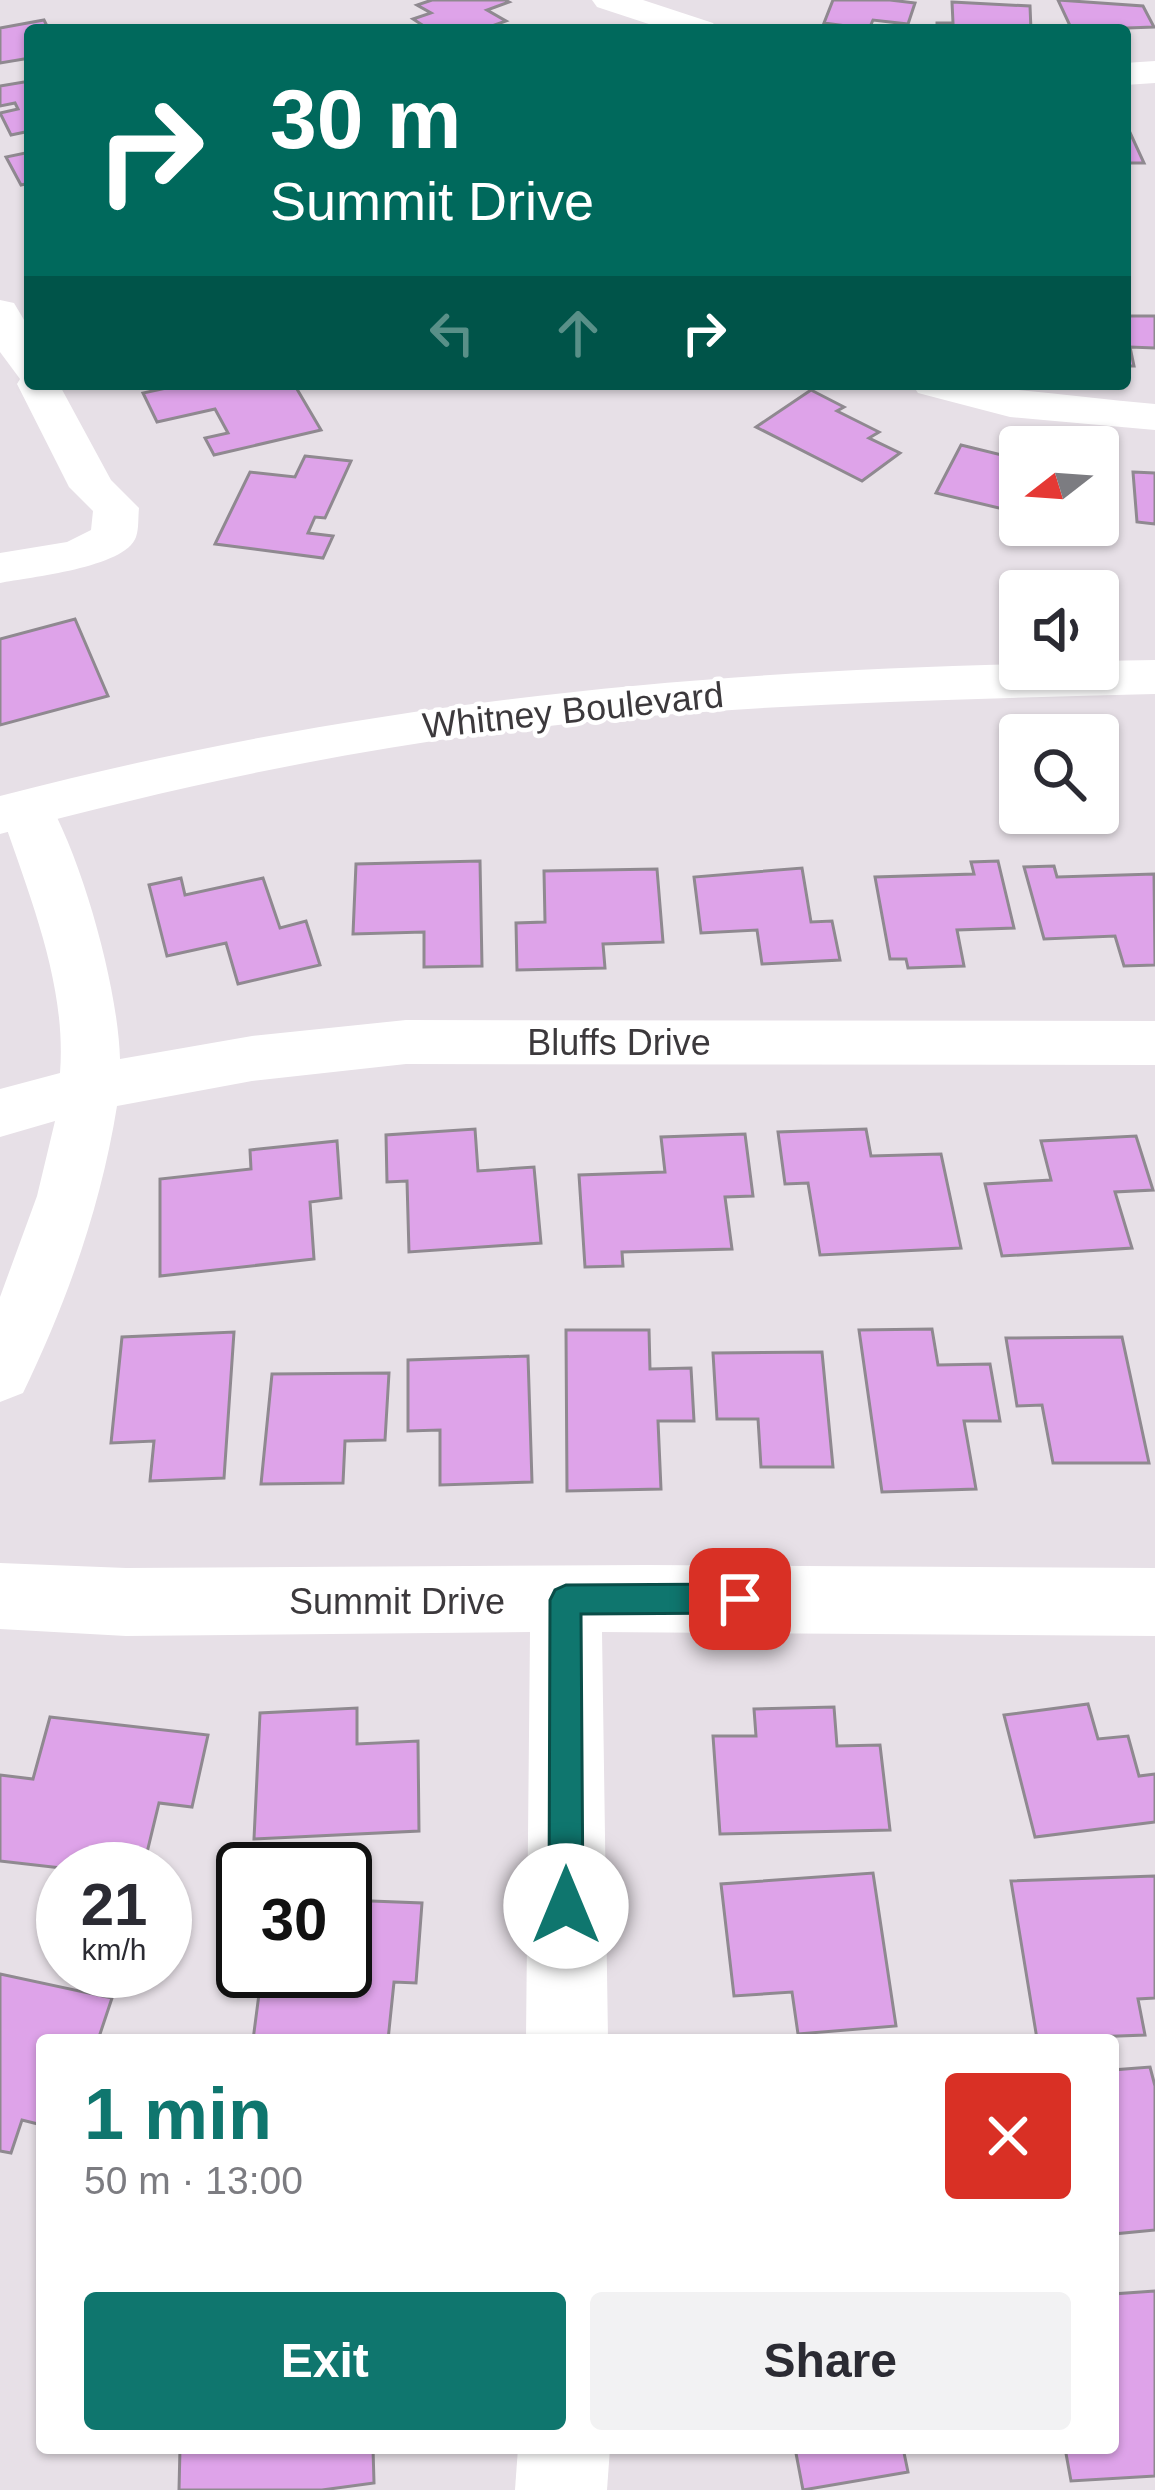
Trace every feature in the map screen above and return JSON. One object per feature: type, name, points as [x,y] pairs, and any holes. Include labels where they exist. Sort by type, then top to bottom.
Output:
[{"type":"street","points":[[609,0],[683,24]]},
{"type":"street","points":[[0,312],[24,358]]},
{"type":"street","points":[[0,568],[79,554],[112,537],[116,508],[92,488],[41,390]]},
{"type":"street","points":[[956,390],[1010,404],[1155,417]]},
{"type":"street","name":"Whitney Boulevard","points":[[13,811],[281,750],[551,708],[818,687],[1155,677]]},
{"type":"street","points":[[0,1373],[62,1222],[80,1142],[88,1013],[68,933],[13,811]]},
{"type":"street","name":"Bluffs Drive","points":[[0,1113],[86,1089],[284,1051],[406,1042],[1155,1043]]},
{"type":"street","name":"Summit Drive","points":[[0,1597],[126,1602],[1155,1601]]},
{"type":"street","points":[[566,1600],[567,2034]]},
{"type":"street","points":[[561,2490],[564,2454]]},
{"type":"building","points":[[432,0],[509,2],[487,10],[506,21],[498,24],[421,24],[413,19],[431,13],[417,5]]},
{"type":"building","points":[[833,0],[915,3],[908,24],[824,23]]},
{"type":"building","points":[[1058,0],[1143,6],[1154,27],[1131,28],[1131,24],[1069,24]]},
{"type":"building","points":[[952,2],[1030,6],[1031,24],[937,24],[953,23]]},
{"type":"building","points":[[44,20],[46,24],[24,24],[24,59],[0,63],[0,28]]},
{"type":"building","points":[[24,82],[24,132],[11,135],[0,113],[18,109],[15,103],[0,106],[0,86]]},
{"type":"building","points":[[1131,135],[1144,163],[1131,163]]},
{"type":"building","points":[[24,153],[24,184],[21,185],[6,157]]},
{"type":"building","points":[[1131,316],[1155,316],[1155,348],[1131,347]]},
{"type":"building","points":[[298,390],[321,430],[214,455],[205,438],[228,433],[215,409],[157,422],[143,393]]},
{"type":"building","points":[[811,390],[844,407],[837,411],[879,432],[869,438],[900,453],[862,481],[756,427]]},
{"type":"building","points":[[961,445],[999,454],[999,508],[936,493]]},
{"type":"building","points":[[305,456],[351,461],[325,518],[315,517],[308,533],[333,536],[323,558],[215,544],[250,472],[295,477]]},
{"type":"building","points":[[1133,472],[1155,473],[1155,524],[1137,522]]},
{"type":"building","points":[[75,619],[108,696],[0,725],[0,639]]},
{"type":"building","points":[[480,861],[482,966],[424,967],[424,932],[353,934],[356,864]]},
{"type":"building","points":[[998,861],[1014,928],[957,930],[964,966],[908,968],[906,959],[890,959],[875,877],[974,874],[971,862]]},
{"type":"building","points":[[1054,866],[1057,877],[1154,874],[1155,965],[1124,966],[1115,936],[1044,939],[1024,867]]},
{"type":"building","points":[[802,868],[811,922],[832,921],[840,960],[762,964],[757,930],[701,933],[694,877]]},
{"type":"building","points":[[657,869],[663,942],[603,944],[605,968],[517,970],[516,923],[545,922],[544,871]]},
{"type":"building","points":[[181,878],[185,895],[263,878],[280,928],[306,921],[320,965],[238,984],[226,943],[167,956],[149,885]]},
{"type":"building","points":[[475,1129],[478,1171],[534,1167],[541,1243],[409,1252],[407,1181],[387,1182],[386,1135]]},
{"type":"building","points":[[866,1129],[871,1156],[941,1154],[961,1248],[820,1255],[808,1183],[785,1184],[778,1132]]},
{"type":"building","points":[[745,1134],[753,1196],[725,1197],[732,1249],[622,1252],[623,1266],[585,1267],[579,1175],[665,1172],[661,1137]]},
{"type":"building","points":[[1136,1136],[1153,1190],[1115,1192],[1132,1248],[1002,1256],[985,1184],[1051,1180],[1041,1141]]},
{"type":"building","points":[[337,1141],[341,1198],[310,1202],[314,1259],[160,1276],[160,1179],[251,1169],[250,1150]]},
{"type":"building","points":[[932,1329],[938,1365],[990,1364],[1000,1421],[964,1421],[976,1489],[882,1492],[859,1330]]},
{"type":"building","points":[[566,1330],[649,1330],[650,1369],[691,1368],[694,1421],[658,1421],[661,1489],[567,1491]]},
{"type":"building","points":[[234,1332],[224,1478],[150,1481],[154,1441],[111,1443],[122,1337]]},
{"type":"building","points":[[1122,1337],[1149,1463],[1053,1463],[1042,1405],[1017,1406],[1006,1338]]},
{"type":"building","points":[[822,1352],[833,1467],[761,1467],[758,1419],[717,1419],[713,1353]]},
{"type":"building","points":[[528,1356],[532,1482],[440,1485],[440,1430],[408,1431],[408,1360]]},
{"type":"building","points":[[389,1373],[385,1440],[345,1441],[343,1483],[261,1484],[272,1374]]},
{"type":"building","points":[[1088,1704],[1098,1739],[1128,1736],[1139,1776],[1155,1774],[1155,1822],[1035,1837],[1004,1715]]},
{"type":"building","points":[[834,1707],[837,1746],[880,1745],[890,1830],[720,1834],[713,1736],[756,1736],[754,1709]]},
{"type":"building","points":[[357,1708],[357,1744],[418,1741],[419,1831],[254,1839],[260,1713]]},
{"type":"building","points":[[50,1717],[208,1735],[192,1807],[159,1803],[150,1842],[36,1842],[36,1865],[0,1861],[0,1775],[33,1779]]},
{"type":"building","points":[[873,1873],[896,2026],[798,2034],[792,1992],[734,1996],[721,1884]]},
{"type":"building","points":[[1155,1876],[1155,1998],[1138,1999],[1145,2035],[1036,2034],[1011,1881]]},
{"type":"building","points":[[372,1901],[422,1903],[416,1983],[394,1982],[389,2034],[254,2034],[258,1998],[372,1998]]},
{"type":"building","points":[[0,1974],[36,1982],[36,1998],[112,1998],[100,2034],[36,2034],[36,2124],[22,2120],[11,2153],[0,2151]]},
{"type":"building","points":[[1150,2067],[1155,2086],[1155,2230],[1119,2233],[1119,2070]]},
{"type":"building","points":[[1155,2291],[1155,2476],[1071,2481],[1066,2454],[1119,2454],[1119,2294]]},
{"type":"building","points":[[180,2454],[373,2454],[374,2483],[322,2490],[179,2490]]},
{"type":"building","points":[[796,2454],[904,2454],[908,2472],[803,2490]]},
{"type":"route","points":[[566,1906],[566,1600],[740,1599]]}]
